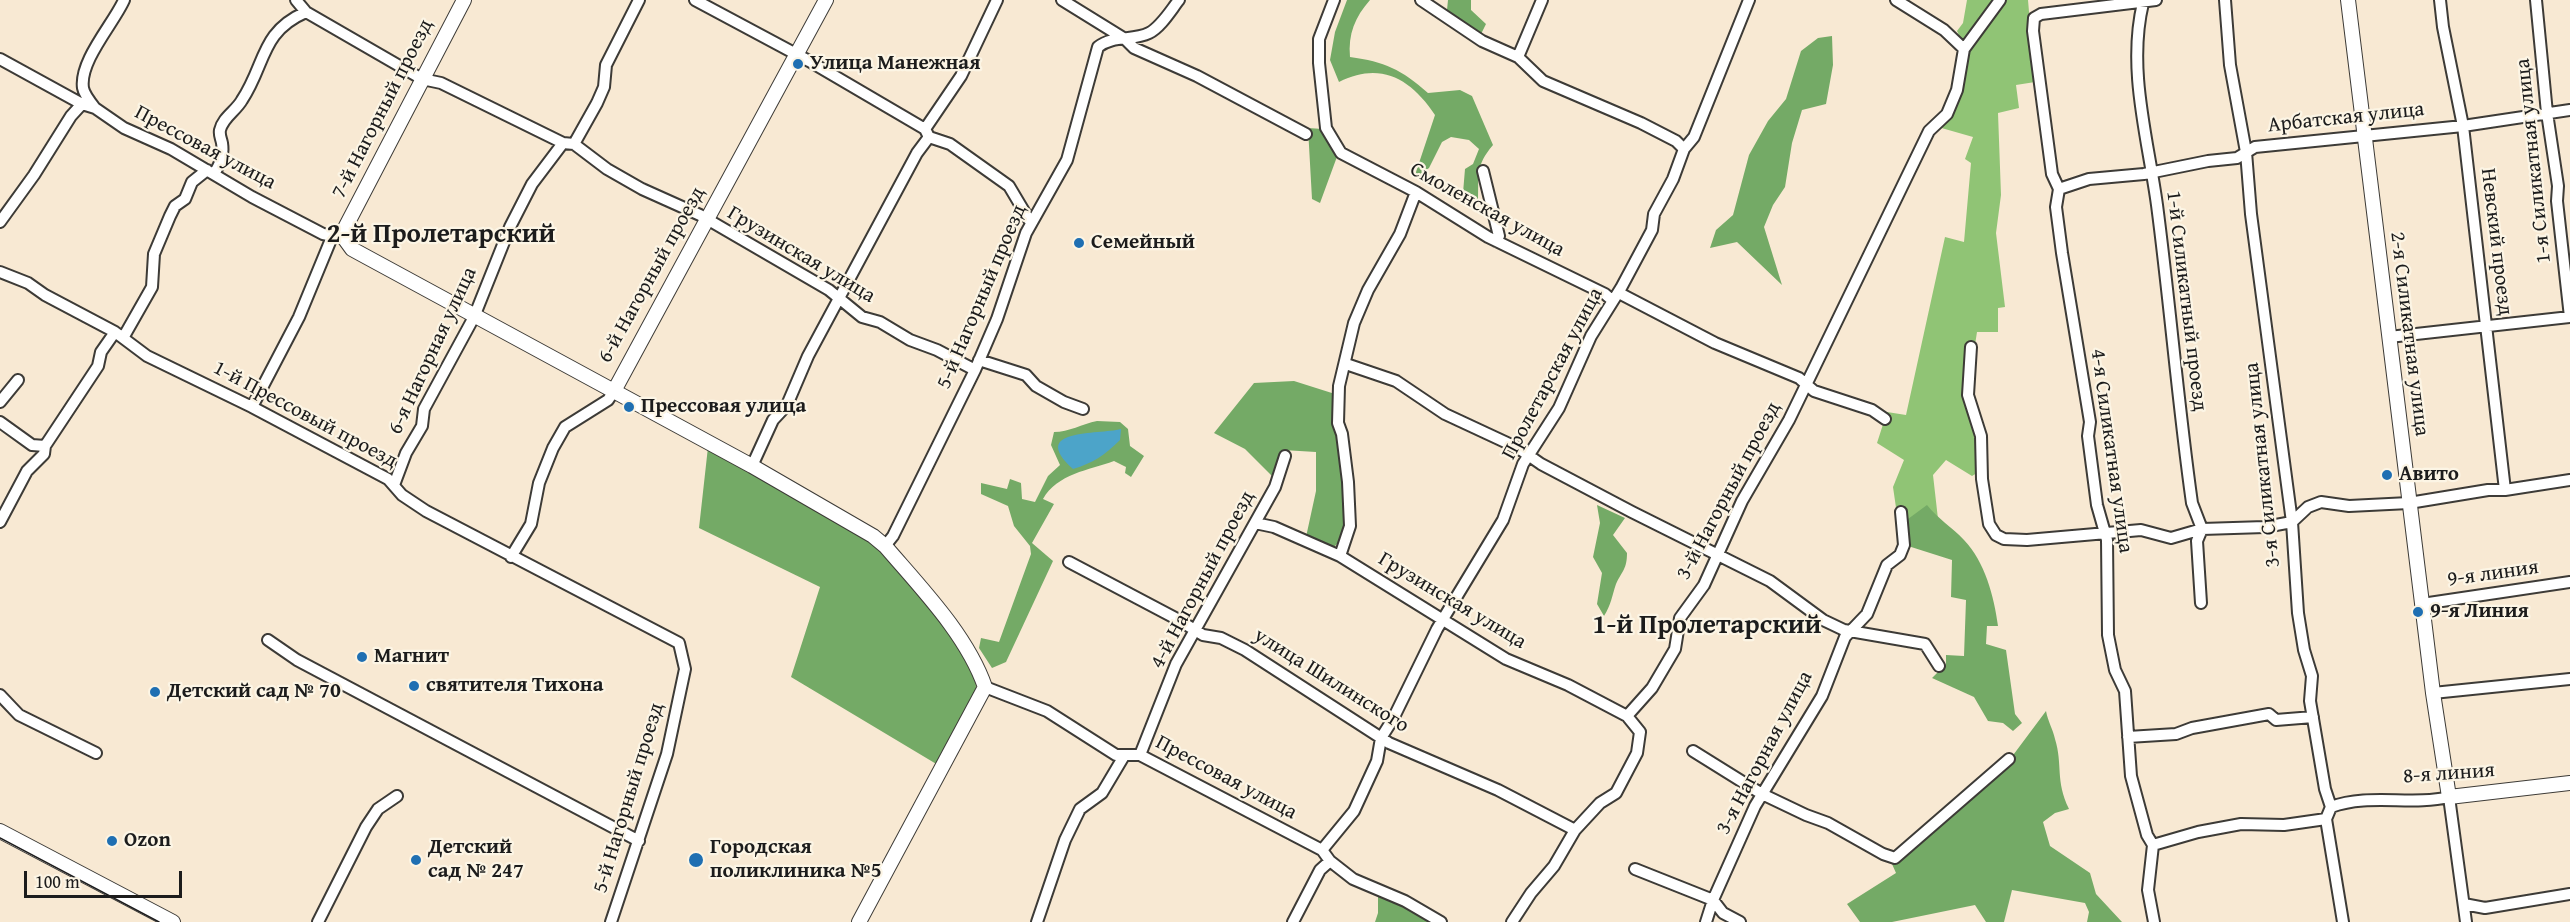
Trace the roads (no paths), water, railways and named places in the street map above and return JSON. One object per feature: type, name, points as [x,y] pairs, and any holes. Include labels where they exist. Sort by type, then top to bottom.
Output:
[{"type":"street","points":[[95,108],[83,88],[85,76],[99,37],[117,15],[124,0]]},
{"type":"street","name":"Грузинская улица","points":[[296,0],[306,12],[422,79],[441,83],[568,143],[642,189],[671,200],[829,290],[862,316],[880,322],[910,340],[977,365],[1026,375],[1036,386],[1064,402],[1083,409]]},
{"type":"street","name":"7-й Нагорный проезд","points":[[252,407],[338,237],[344,230],[464,0]]},
{"type":"street","name":"6-я Нагорная улица","points":[[394,485],[406,453],[422,426],[424,409],[474,317],[510,227],[532,184],[568,143],[597,103],[604,87],[606,65],[639,0]]},
{"type":"street","points":[[694,0],[796,54],[874,98],[927,133],[950,144],[1010,186],[1031,223]]},
{"type":"street","name":"6-й Нагорный проезд","points":[[511,557],[531,524],[538,483],[552,448],[565,427],[608,400],[614,391],[826,0]]},
{"type":"street","points":[[752,466],[773,420],[787,405],[808,356],[927,133],[961,76],[997,0]]},
{"type":"street","points":[[1062,0],[1125,39],[1134,48],[1197,76],[1306,134]]},
{"type":"street","name":"5-й Нагорный проезд","points":[[885,546],[893,536],[977,365],[997,319],[1031,223],[1067,160],[1098,47],[1110,39],[1125,39],[1152,32],[1179,0]]},
{"type":"street","name":"Смоленская улица","points":[[1334,0],[1319,39],[1319,63],[1326,128],[1341,153],[1416,192],[1496,242],[1605,294],[1806,383],[1814,391],[1872,410],[1885,419]]},
{"type":"street","points":[[1421,0],[1482,41],[1518,57],[1543,81],[1641,123],[1676,141],[1684,149]]},
{"type":"street","points":[[1518,57],[1542,0]]},
{"type":"street","name":"Пролетарская улица","points":[[1322,850],[1354,811],[1377,761],[1381,738],[1443,621],[1503,520],[1528,455],[1559,408],[1591,336],[1616,297],[1652,230],[1654,214],[1673,179],[1684,149],[1694,137],[1749,0]]},
{"type":"street","points":[[1896,0],[1944,30],[1964,49],[2000,0]]},
{"type":"street","points":[[2143,3],[2156,0]]},
{"type":"street","name":"3-я Силикатная улица","points":[[2225,0],[2230,65],[2246,152],[2251,214],[2292,522],[2298,613],[2304,650],[2312,676],[2310,701],[2325,789],[2331,807]]},
{"type":"street","name":"2-я Силикатная улица","points":[[2348,0],[2433,693],[2466,922]]},
{"type":"street","name":"Невский проезд","points":[[2440,0],[2443,27],[2463,126],[2505,490]]},
{"type":"street","name":"1-я Силикатная улица","points":[[2536,0],[2547,113],[2558,186],[2570,317]]},
{"type":"street","name":"4-я Силикатная улица","points":[[2143,3],[2041,14],[2034,18],[2032,31],[2052,174],[2059,189],[2056,207],[2090,422],[2088,436],[2097,505],[2106,533],[2108,635],[2115,670],[2125,691],[2131,776],[2147,835],[2153,845],[2148,890],[2154,922]]},
{"type":"street","name":"1-й Силикатный проезд","points":[[2143,3],[2137,27],[2142,129],[2152,172],[2189,484],[2192,503],[2202,529],[2197,541],[2201,603]]},
{"type":"street","points":[[0,522],[27,471],[44,454],[45,446],[98,366],[101,352],[119,335],[152,287],[154,254],[170,216],[175,206],[185,199],[192,182],[211,172],[222,159],[219,133],[223,122],[242,101],[262,60],[267,43],[287,22],[306,12]]},
{"type":"street","name":"3-й Нагорный проезд","points":[[1627,716],[1652,688],[1675,649],[1680,618],[1704,585],[1742,501],[1789,420],[1929,131],[1947,114],[1957,90],[1964,49]]},
{"type":"street","name":"Прессовая улица","points":[[0,59],[82,104],[95,108],[124,128],[171,149],[252,197],[338,237],[352,249],[752,466],[873,536],[885,546],[955,632],[980,672],[985,687],[1047,711],[1116,755],[1140,755],[1322,850],[1330,861],[1353,879],[1396,897],[1441,922]]},
{"type":"street","points":[[0,222],[34,175],[71,116],[82,104]]},
{"type":"street","name":"Арбатская улица","points":[[2059,189],[2089,179],[2152,172],[2208,160],[2237,158],[2255,147],[2463,126],[2570,110]]},
{"type":"street","points":[[1483,171],[1499,236],[1496,242]]},
{"type":"street","points":[[2558,186],[2570,185]]},
{"type":"street","points":[[1340,556],[1350,526],[1348,482],[1337,407],[1339,386],[1354,323],[1368,290],[1400,234],[1416,192]]},
{"type":"street","name":"1-й Прессовый проезд","points":[[0,272],[28,283],[45,295],[119,335],[147,356],[252,407],[388,479],[402,495],[426,511],[511,557],[670,637],[679,643],[680,650]]},
{"type":"street","points":[[2389,337],[2487,328],[2570,317]]},
{"type":"street","points":[[1971,347],[1968,395],[1981,436],[1982,479],[1989,524],[1996,535],[2004,539],[2027,540],[2141,530],[2171,538],[2202,529],[2265,527],[2292,522],[2308,507],[2321,502],[2349,506],[2409,503],[2570,480]]},
{"type":"street","points":[[1346,364],[1396,381],[1444,414],[1528,455],[1632,512],[1770,581],[1822,620],[1850,631],[1924,644],[1939,666]]},
{"type":"street","points":[[0,402],[18,380]]},
{"type":"street","points":[[0,422],[32,445],[45,446]]},
{"type":"street","name":"4-й Нагорный проезд","points":[[1140,755],[1176,664],[1275,488],[1285,456]]},
{"type":"street","points":[[2287,493],[2308,507]]},
{"type":"street","name":"3-я Нагорная улица","points":[[1706,922],[1713,900],[1762,794],[1821,696],[1850,631],[1867,614],[1887,566],[1900,555],[1904,545],[1900,512]]},
{"type":"street","name":"Грузинская улица","points":[[1256,523],[1274,527],[1340,556],[1506,659],[1568,685],[1627,716]]},
{"type":"street","name":"улица Шилинского","points":[[1068,562],[1203,635],[1221,638],[1245,650],[1381,738],[1498,790],[1575,830]]},
{"type":"street","name":"9-я линия","points":[[2422,604],[2570,582]]},
{"type":"street","points":[[268,640],[297,660],[639,841]]},
{"type":"street","name":"5-й Нагорный проезд","points":[[611,922],[667,754],[685,669],[680,650]]},
{"type":"street","points":[[2433,693],[2570,679]]},
{"type":"street","points":[[859,922],[985,687]]},
{"type":"street","points":[[0,695],[19,715],[96,753]]},
{"type":"street","points":[[2128,737],[2176,734],[2192,728],[2269,714],[2276,720],[2313,717]]},
{"type":"street","points":[[1512,922],[1531,893],[1554,866],[1575,830],[1600,803],[1616,793],[1637,753],[1640,732],[1627,716]]},
{"type":"street","points":[[1692,751],[1762,794],[1828,823],[1883,854],[1895,858],[2009,759]]},
{"type":"street","points":[[1036,922],[1065,840],[1080,809],[1102,793],[1124,756]]},
{"type":"street","name":"8-я линия","points":[[2331,807],[2341,803],[2449,797],[2570,783]]},
{"type":"street","points":[[318,922],[366,827],[378,809],[397,796]]},
{"type":"street","points":[[2331,807],[2326,819],[2343,922]]},
{"type":"street","points":[[2153,845],[2198,832],[2241,824],[2284,825],[2326,819]]},
{"type":"street","points":[[0,831],[173,922]]},
{"type":"street","points":[[1293,922],[1320,870],[1330,861]]},
{"type":"street","points":[[1635,869],[1713,900],[1723,913],[1740,922]]},
{"type":"street","points":[[2464,903],[2485,908],[2570,894]]},
{"type":"water","points":[[1121,429],[1120,440],[1104,454],[1087,464],[1073,469],[1061,456],[1058,446],[1062,440],[1084,433]]},
{"type":"tram line","points":[[0,838],[159,922]]},
{"type":"place","name":"Улица Манежная","points":[[798,64]]},
{"type":"place","name":"Семейный","points":[[1079,243]]},
{"type":"place","name":"Прессовая улица","points":[[629,407]]},
{"type":"place","name":"Авито","points":[[2387,475]]},
{"type":"place","name":"9-я Линия","points":[[2418,612]]},
{"type":"place","name":"Магнит","points":[[362,657]]},
{"type":"place","name":"святителя Тихона","points":[[414,686]]},
{"type":"place","name":"Детский сад № 70","points":[[155,692]]},
{"type":"place","name":"Ozon","points":[[112,841]]},
{"type":"place","name":"Детский сад № 247","points":[[416,860]]},
{"type":"place","name":"Городская поликлиника №5","points":[[696,860]]},
{"type":"district","name":"2-й Пролетарский","points":[[441,235]]},
{"type":"district","name":"1-й Пролетарский","points":[[1707,626]]}]
